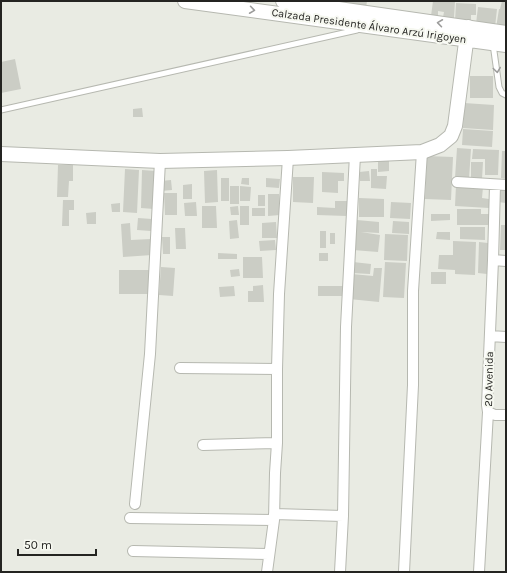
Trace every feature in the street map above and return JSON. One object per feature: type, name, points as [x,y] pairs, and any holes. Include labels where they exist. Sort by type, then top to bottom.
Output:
[{"type":"street","name":"Calzada Presidente Álvaro Arzú Irigoyen","points":[[185,1],[373,26],[467,33],[506,33]]},
{"type":"street","name":"Calzada Presidente Álvaro Arzú Irigoyen","points":[[283,1],[467,33],[500,44]]},
{"type":"street","points":[[1,154],[160,161],[288,158],[422,152],[440,145],[451,136],[455,126],[467,33]]},
{"type":"street","points":[[404,572],[413,385],[413,291],[422,152]]},
{"type":"street","points":[[340,572],[343,516],[346,327],[355,155]]},
{"type":"street","points":[[267,572],[274,517],[277,443],[279,294],[288,158]]},
{"type":"street","points":[[135,504],[150,354],[160,161]]},
{"type":"street","points":[[457,182],[506,185]]},
{"type":"street","name":"20 Avenida","points":[[479,572],[488,412],[487,405],[495,185]]},
{"type":"street","points":[[493,260],[506,261]]},
{"type":"street","points":[[490,336],[506,337]]},
{"type":"street","points":[[180,368],[277,370]]},
{"type":"street","points":[[488,412],[495,415],[506,415]]},
{"type":"street","points":[[203,445],[277,443]]},
{"type":"street","points":[[130,518],[343,516]]},
{"type":"street","points":[[133,550],[269,554]]},
{"type":"lane","points":[[1,110],[373,26]]},
{"type":"lane","points":[[500,44],[499,87],[502,93],[506,95]]},
{"type":"building","points":[[345,1],[367,1],[366,8],[345,7]]},
{"type":"building","points":[[433,1],[455,1],[454,18],[443,17],[444,12],[438,11],[438,17],[431,16]]},
{"type":"building","points":[[502,1],[506,1],[506,29],[496,28]]},
{"type":"building","points":[[456,3],[476,4],[476,15],[471,15],[471,22],[455,21]]},
{"type":"building","points":[[478,7],[497,9],[495,27],[476,24]]},
{"type":"building","points":[[15,59],[21,89],[1,93],[1,62]]},
{"type":"building","points":[[470,76],[493,76],[493,98],[470,98]]},
{"type":"building","points":[[464,103],[494,105],[493,130],[463,128]]},
{"type":"building","points":[[142,108],[143,117],[133,117],[133,109]]},
{"type":"building","points":[[463,129],[493,131],[492,147],[462,145]]},
{"type":"building","points":[[457,148],[471,149],[469,179],[455,178]]},
{"type":"building","points":[[473,149],[499,150],[498,175],[485,175],[485,159],[472,159]]},
{"type":"building","points":[[502,151],[506,151],[506,179],[501,178]]},
{"type":"building","points":[[427,156],[453,157],[451,200],[425,199]]},
{"type":"building","points":[[378,161],[389,161],[389,171],[378,172]]},
{"type":"building","points":[[471,162],[483,162],[482,179],[471,179]]},
{"type":"building","points":[[58,165],[73,165],[73,181],[69,181],[68,197],[57,197]]},
{"type":"building","points":[[125,169],[139,170],[137,213],[123,212]]},
{"type":"building","points":[[371,169],[377,169],[377,176],[387,176],[386,189],[371,188]]},
{"type":"building","points":[[142,170],[156,171],[154,209],[141,208]]},
{"type":"building","points":[[217,170],[218,202],[205,203],[204,171]]},
{"type":"building","points":[[369,171],[370,181],[360,181],[359,172]]},
{"type":"building","points":[[322,172],[344,173],[344,181],[338,181],[338,193],[322,192]]},
{"type":"building","points":[[293,177],[314,177],[313,203],[293,202]]},
{"type":"building","points":[[221,178],[229,178],[229,201],[221,201]]},
{"type":"building","points":[[242,178],[249,178],[249,185],[241,184]]},
{"type":"building","points":[[266,178],[280,179],[279,188],[266,187]]},
{"type":"building","points":[[171,180],[172,190],[161,191],[160,181]]},
{"type":"building","points":[[192,184],[192,199],[183,199],[183,185]]},
{"type":"building","points":[[456,185],[483,187],[482,198],[489,199],[489,208],[455,206]]},
{"type":"building","points":[[230,186],[239,186],[239,204],[230,204]]},
{"type":"building","points":[[240,186],[251,187],[250,201],[240,201]]},
{"type":"building","points":[[499,189],[506,190],[506,203],[498,202]]},
{"type":"building","points":[[164,193],[177,193],[177,215],[165,215]]},
{"type":"building","points":[[268,194],[279,194],[280,215],[268,216]]},
{"type":"building","points":[[258,195],[265,195],[265,206],[258,206]]},
{"type":"building","points":[[359,198],[384,199],[384,217],[359,217]]},
{"type":"building","points":[[63,200],[74,200],[74,210],[69,210],[69,226],[62,226]]},
{"type":"building","points":[[335,201],[348,201],[347,216],[317,215],[317,207],[335,208]]},
{"type":"building","points":[[196,202],[197,216],[185,216],[184,203]]},
{"type":"building","points":[[391,202],[411,203],[410,219],[390,218]]},
{"type":"building","points":[[120,203],[120,212],[112,212],[111,204]]},
{"type":"building","points":[[202,206],[216,206],[217,228],[202,228]]},
{"type":"building","points":[[238,206],[239,215],[231,215],[230,207]]},
{"type":"building","points":[[240,206],[249,206],[249,225],[240,225]]},
{"type":"building","points":[[252,208],[265,208],[265,216],[252,216]]},
{"type":"building","points":[[457,209],[481,209],[481,214],[490,214],[490,225],[457,225]]},
{"type":"building","points":[[96,212],[96,224],[87,224],[86,213]]},
{"type":"building","points":[[431,214],[450,214],[450,220],[431,221]]},
{"type":"building","points":[[138,218],[152,219],[151,231],[137,230]]},
{"type":"building","points":[[237,220],[239,238],[230,239],[229,221]]},
{"type":"building","points":[[357,220],[379,222],[379,233],[361,232],[380,235],[378,252],[353,250]]},
{"type":"building","points":[[393,221],[409,222],[409,234],[392,233]]},
{"type":"building","points":[[276,222],[277,238],[262,238],[262,223]]},
{"type":"building","points":[[130,223],[131,240],[151,239],[152,255],[123,257],[121,224]]},
{"type":"building","points":[[501,225],[506,225],[506,250],[500,250]]},
{"type":"building","points":[[460,227],[485,227],[485,240],[460,239]]},
{"type":"building","points":[[175,228],[185,228],[186,249],[176,249]]},
{"type":"building","points":[[320,231],[326,231],[326,248],[320,248]]},
{"type":"building","points":[[437,232],[450,232],[450,240],[436,239]]},
{"type":"building","points":[[330,233],[335,233],[335,244],[330,244]]},
{"type":"building","points":[[385,234],[408,235],[407,261],[384,260]]},
{"type":"building","points":[[162,237],[170,237],[170,254],[163,254]]},
{"type":"building","points":[[275,240],[276,250],[260,251],[259,241]]},
{"type":"building","points":[[453,241],[476,242],[475,275],[455,274],[455,270],[438,269],[439,255],[453,255]]},
{"type":"building","points":[[479,242],[488,243],[487,274],[478,273]]},
{"type":"building","points":[[218,253],[237,254],[237,259],[218,259]]},
{"type":"building","points":[[319,253],[328,253],[328,261],[319,261]]},
{"type":"building","points":[[243,257],[262,257],[263,278],[243,278]]},
{"type":"building","points":[[353,262],[371,264],[370,274],[352,273]]},
{"type":"building","points":[[385,262],[406,263],[404,298],[383,297]]},
{"type":"building","points":[[161,267],[175,268],[173,296],[159,295]]},
{"type":"building","points":[[374,268],[382,268],[379,302],[349,299],[352,274],[373,276]]},
{"type":"building","points":[[239,269],[240,276],[231,277],[230,270]]},
{"type":"building","points":[[119,270],[152,270],[152,294],[119,294]]},
{"type":"building","points":[[431,272],[446,272],[446,284],[431,284]]},
{"type":"building","points":[[263,285],[264,302],[248,302],[248,291],[253,291],[253,286]]},
{"type":"building","points":[[234,286],[235,296],[220,297],[219,287]]},
{"type":"building","points":[[318,286],[343,286],[343,296],[318,296]]}]
